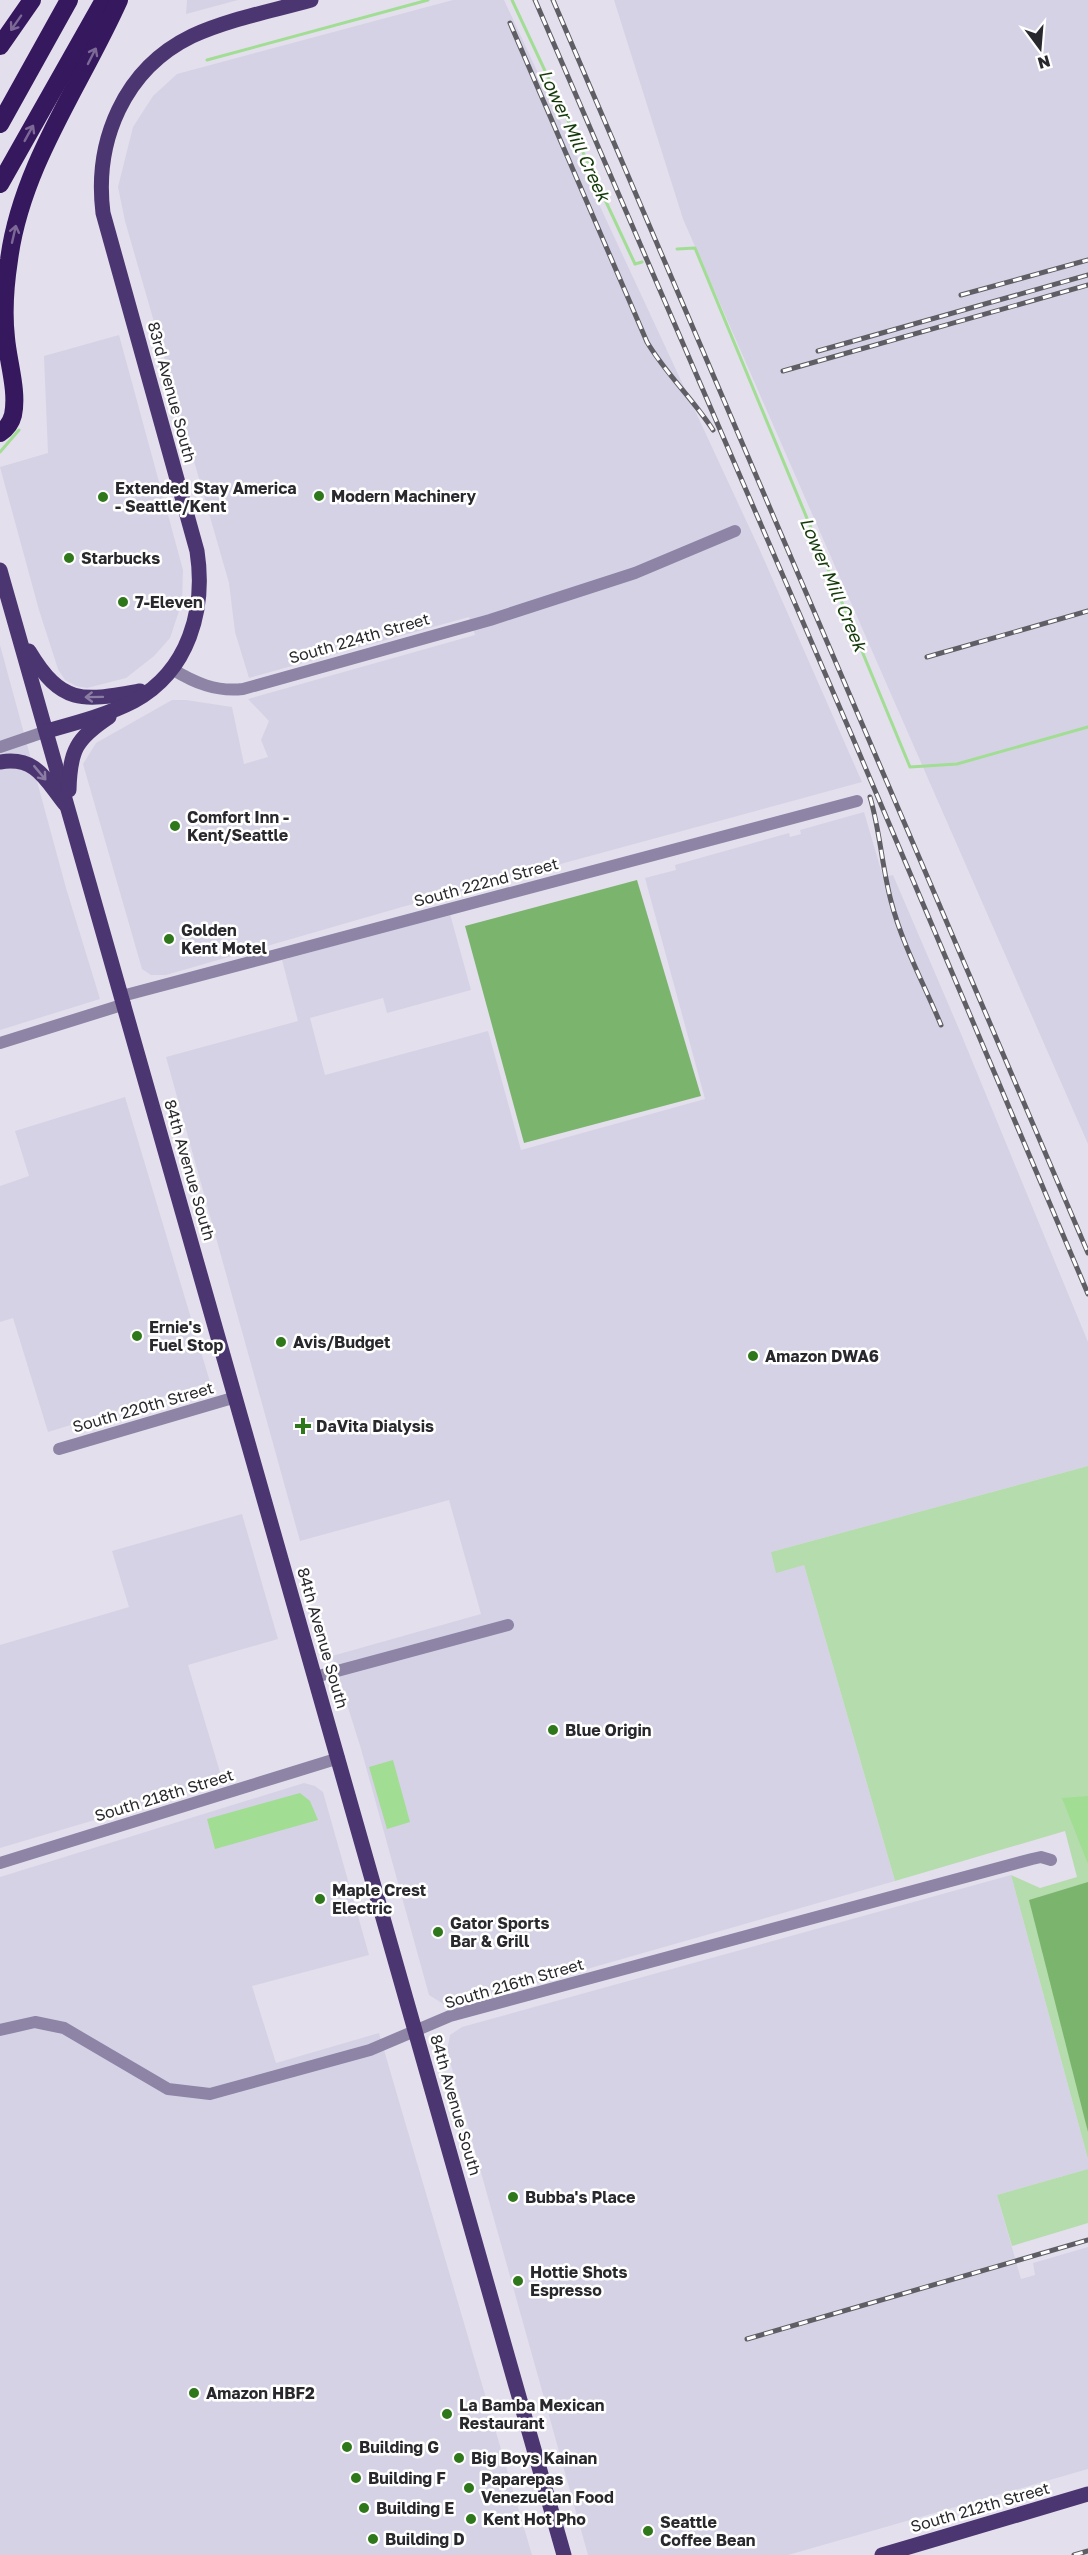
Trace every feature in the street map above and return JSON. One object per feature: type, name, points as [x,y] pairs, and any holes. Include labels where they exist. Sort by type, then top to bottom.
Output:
[{"type":"highway","points":[[0,46],[32,0]]},
{"type":"highway","points":[[0,124],[69,0]]},
{"type":"highway","points":[[0,184],[104,0]]},
{"type":"highway","points":[[0,433],[8,426],[12,417],[14,401],[4,306],[14,232],[27,189],[40,159],[119,0]]},
{"type":"main road","name":"83rd Avenue South","points":[[172,669],[183,653],[196,622],[200,591],[198,551],[107,230],[101,173],[113,121],[131,88],[180,43],[206,31],[311,0]]},
{"type":"main road","points":[[0,570],[18,633],[50,682],[65,692],[84,698],[98,698],[152,689]]},
{"type":"main road","name":"84th Avenue South","points":[[18,633],[564,2555]]},
{"type":"main road","points":[[69,808],[71,757],[84,737],[96,726],[152,689],[172,669]]},
{"type":"main road","points":[[47,730],[128,704]]},
{"type":"main road","points":[[0,762],[12,760],[35,766],[69,808]]},
{"type":"main road","name":"South 212th Street","points":[[882,2555],[1088,2494]]},
{"type":"street","name":"South 224th Street","points":[[172,669],[205,686],[230,690],[243,689],[502,616],[635,573],[735,531]]},
{"type":"street","points":[[0,747],[47,730]]},
{"type":"street","name":"South 222nd Street","points":[[0,1043],[123,1000],[857,801]]},
{"type":"street","name":"South 220th Street","points":[[59,1449],[236,1397]]},
{"type":"street","points":[[315,1677],[508,1626]]},
{"type":"street","name":"South 218th Street","points":[[0,1863],[339,1758]]},
{"type":"street","name":"South 216th Street","points":[[0,2030],[35,2022],[64,2028],[168,2089],[210,2094],[369,2050],[450,2016],[1032,1858],[1041,1857],[1051,1860]]},
{"type":"shaded area","points":[[187,0],[238,0],[186,14]]},
{"type":"shaded area","points":[[453,0],[504,0],[758,546],[862,782],[402,907],[166,975],[151,975],[142,969],[83,764],[96,743],[172,700],[186,700],[232,707],[244,764],[268,757],[261,740],[269,721],[248,699],[475,635],[469,617],[249,678],[235,632],[229,583],[125,221],[118,187],[133,127],[153,96],[177,74]]},
{"type":"shaded area","points":[[614,0],[1088,0],[1088,1144],[683,219]]},
{"type":"shaded area","points":[[119,335],[183,570],[182,602],[170,638],[154,656],[126,678],[87,688],[76,686],[65,680],[58,669],[39,610],[0,467],[48,453],[44,356]]},
{"type":"shaded area","points":[[0,645],[66,888],[100,999],[0,1030]]},
{"type":"shaded area","points":[[864,812],[883,877],[893,875],[1088,1342],[1088,1466],[771,1552],[804,1565],[895,1881],[538,1983],[445,2005],[429,1995],[361,1749],[332,1656],[481,1614],[449,1500],[300,1541],[166,1057],[298,1021],[282,960],[450,914],[471,990],[387,1013],[383,998],[310,1018],[325,1075],[488,1031],[521,1150],[705,1099],[645,878],[676,870],[675,865],[789,833],[790,837],[801,834],[800,830]]},
{"type":"shaded area","points":[[637,880],[701,1096],[524,1143],[465,926]]},
{"type":"shaded area","points":[[125,1097],[210,1382],[48,1432],[13,1318],[0,1322],[0,1186],[29,1176],[15,1131]]},
{"type":"shaded area","points":[[1088,1466],[1088,2159],[1011,1875],[1040,1888],[1077,1877],[1065,1831],[895,1881],[804,1565],[776,1573],[771,1552]]},
{"type":"shaded area","points":[[242,1514],[278,1639],[188,1665],[223,1782],[0,1848],[0,1645],[129,1607],[112,1551]]},
{"type":"shaded area","points":[[393,1760],[410,1822],[387,1829],[369,1767]]},
{"type":"shaded area","points":[[304,1783],[315,1786],[323,1792],[369,1955],[252,1986],[276,2063],[379,2033],[532,2555],[0,2555],[0,1877]]},
{"type":"shaded area","points":[[300,1793],[310,1801],[318,1820],[215,1849],[207,1819]]},
{"type":"shaded area","points":[[1088,1796],[1088,1864],[1062,1798]]},
{"type":"shaded area","points":[[1011,1875],[1088,2159],[1088,2169],[997,2195],[1021,2279],[1035,2275],[1033,2263],[1088,2247],[1088,2469],[788,2555],[588,2555],[447,2051],[450,2035],[462,2027]]},
{"type":"shaded area","points":[[1088,1882],[1088,2132],[1029,1900]]},
{"type":"shaded area","points":[[1088,2169],[1088,2223],[1012,2246],[997,2195]]},
{"type":"waterway","name":"Lower Mill Creek","points":[[207,60],[428,0]]},
{"type":"waterway","name":"Lower Mill Creek","points":[[512,0],[635,264],[642,262]]},
{"type":"waterway","name":"Lower Mill Creek","points":[[677,249],[695,248],[910,767],[957,764],[1088,727]]},
{"type":"waterway","points":[[0,452],[19,430]]},
{"type":"railway","points":[[535,0],[852,736],[1088,1294]]},
{"type":"railway","points":[[553,0],[1088,1253]]},
{"type":"railway","points":[[510,23],[647,342],[713,430]]},
{"type":"railway","points":[[961,295],[1088,260]]},
{"type":"railway","points":[[818,351],[1088,275]]},
{"type":"railway","points":[[783,371],[1088,285]]},
{"type":"railway","points":[[927,657],[1088,611]]},
{"type":"railway","points":[[870,797],[896,917],[941,1025]]},
{"type":"railway","points":[[747,2339],[1088,2240]]},
{"type":"railway","points":[[1074,2555],[1088,2551]]},
{"type":"place","name":"Modern Machinery","points":[[319,496]]},
{"type":"place","name":"Extended Stay America - Seattle/Kent","points":[[103,497]]},
{"type":"place","name":"Starbucks","points":[[69,558]]},
{"type":"place","name":"7-Eleven","points":[[123,602]]},
{"type":"place","name":"Comfort Inn - Kent/Seattle","points":[[175,826]]},
{"type":"place","name":"Golden Kent Motel","points":[[169,939]]},
{"type":"place","name":"Ernie's Fuel Stop","points":[[137,1336]]},
{"type":"place","name":"Avis/Budget","points":[[281,1342]]},
{"type":"place","name":"Amazon DWA6","points":[[753,1356]]},
{"type":"place","name":"DaVita Dialysis","points":[[303,1426]]},
{"type":"place","name":"Blue Origin","points":[[553,1730]]},
{"type":"place","name":"Maple Crest Electric","points":[[320,1899]]},
{"type":"place","name":"Gator Sports Bar & Grill","points":[[438,1932]]},
{"type":"place","name":"Bubba's Place","points":[[513,2197]]},
{"type":"place","name":"Hottie Shots Espresso","points":[[518,2281]]},
{"type":"place","name":"Amazon HBF2","points":[[194,2393]]},
{"type":"place","name":"La Bamba Mexican Restaurant","points":[[447,2414]]},
{"type":"place","name":"Building G","points":[[347,2447]]},
{"type":"place","name":"Big Boys Kainan","points":[[459,2458]]},
{"type":"place","name":"Building F","points":[[356,2478]]},
{"type":"place","name":"Paparepas Venezuelan Food","points":[[469,2488]]},
{"type":"place","name":"Building E","points":[[364,2508]]},
{"type":"place","name":"Kent Hot Pho","points":[[471,2519]]},
{"type":"place","name":"Seattle Coffee Bean","points":[[648,2531]]},
{"type":"place","name":"Building D","points":[[373,2539]]}]
